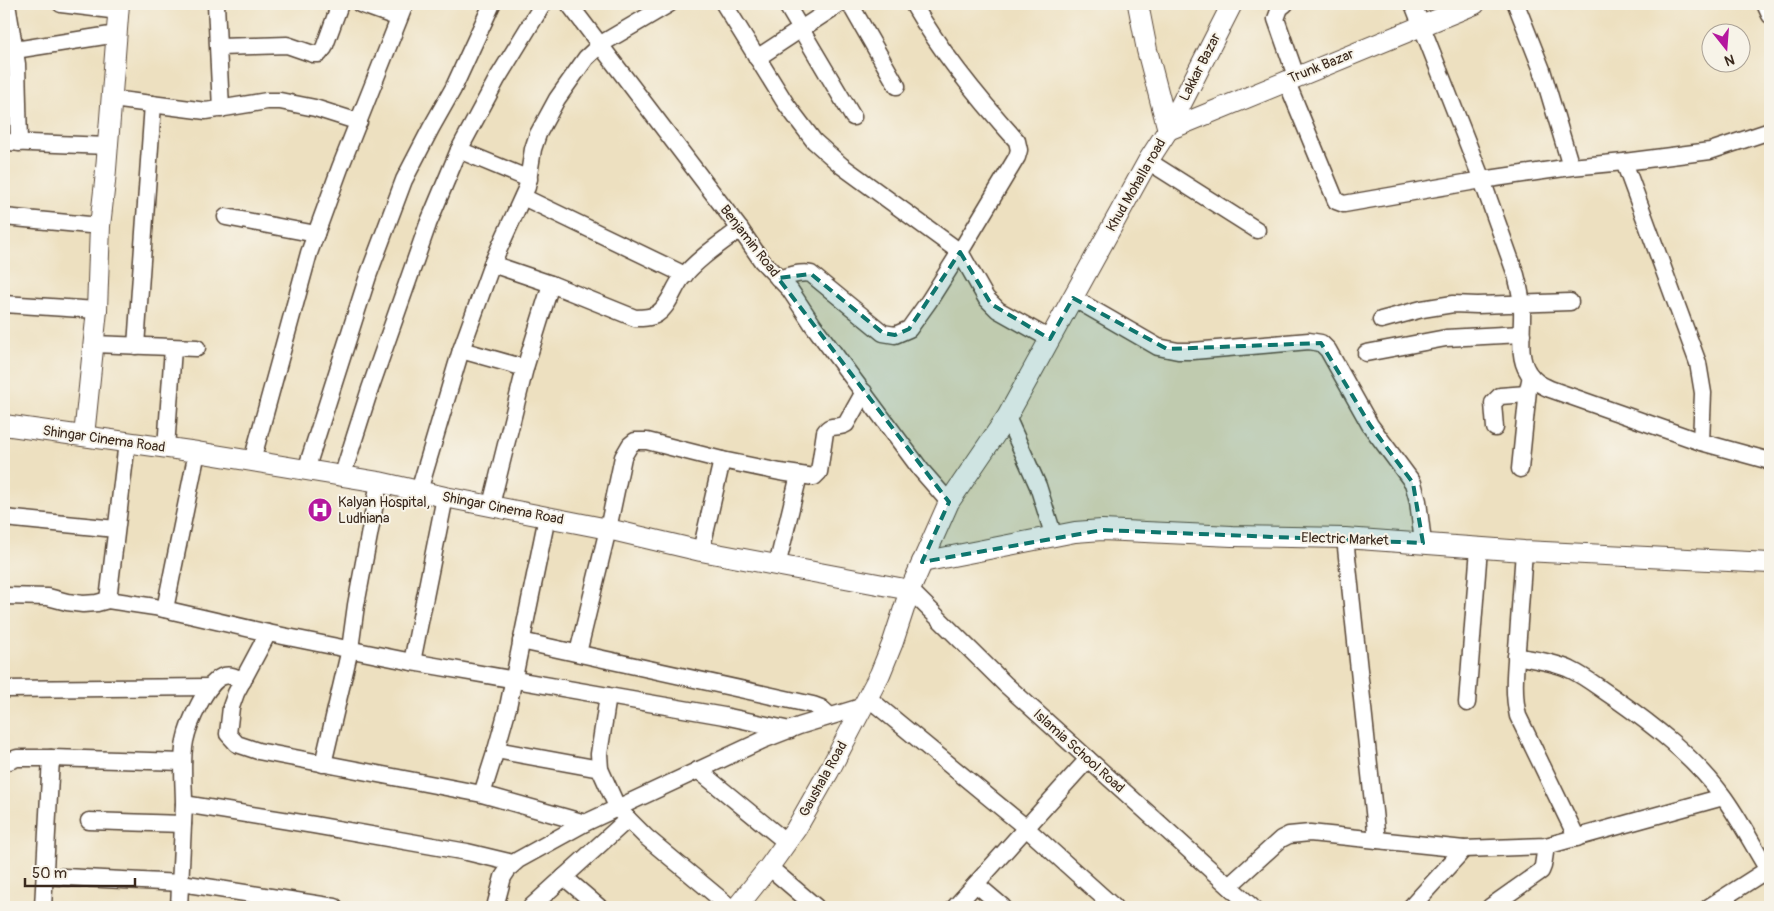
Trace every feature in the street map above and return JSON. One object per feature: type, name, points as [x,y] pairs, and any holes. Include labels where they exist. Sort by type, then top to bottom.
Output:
[{"type":"street","points":[[7,4],[15,50],[18,86],[11,143],[108,146]]},
{"type":"street","points":[[62,4],[119,8],[100,226],[97,310],[84,436]]},
{"type":"street","points":[[216,4],[221,109]]},
{"type":"street","points":[[219,47],[287,45],[313,54],[319,54],[328,40],[340,4]]},
{"type":"street","points":[[252,461],[309,253],[402,11],[360,4]]},
{"type":"street","points":[[306,470],[368,276],[404,180],[458,81],[492,4]]},
{"type":"street","points":[[342,477],[373,381],[425,233],[459,150],[497,79],[543,4]]},
{"type":"street","name":"Benjamin Road","points":[[569,4],[740,229],[762,261],[790,290],[813,325],[921,470],[949,502]]},
{"type":"street","points":[[724,4],[786,104],[814,141],[842,166],[960,252],[991,304],[1004,314],[1050,339]]},
{"type":"street","points":[[786,4],[853,117]]},
{"type":"street","points":[[757,58],[839,4]]},
{"type":"street","points":[[850,4],[897,86]]},
{"type":"street","points":[[778,278],[789,277],[803,272],[811,274],[883,333],[894,335],[909,329],[930,301],[1017,157],[1017,141],[953,66],[931,35],[913,4]]},
{"type":"street","name":"Khud Mohalla road","points":[[1007,417],[1148,161],[1168,130],[1147,50],[1138,4]]},
{"type":"street","name":"Lakkar Bazar","points":[[1168,130],[1232,4]]},
{"type":"street","points":[[1285,4],[1280,8],[1276,18],[1291,78],[1336,201],[1340,204],[1571,167],[1710,151],[1770,132]]},
{"type":"street","points":[[1413,4],[1482,180],[1516,275],[1522,303],[1524,363],[1527,372],[1550,389],[1701,442],[1770,461]]},
{"type":"street","name":"Trunk Bazar","points":[[1168,130],[1475,4]]},
{"type":"street","points":[[1516,4],[1542,70],[1571,167]]},
{"type":"street","points":[[1765,4],[1770,15]]},
{"type":"street","points":[[419,491],[461,350],[492,264],[523,197],[538,134],[575,72],[586,58],[601,44],[664,5]]},
{"type":"street","points":[[15,50],[117,34]]},
{"type":"street","points":[[112,99],[206,111],[267,101],[280,101],[315,108],[359,122]]},
{"type":"street","points":[[136,346],[153,104]]},
{"type":"street","points":[[459,150],[529,178]]},
{"type":"street","points":[[1148,161],[1257,230]]},
{"type":"street","points":[[1624,162],[1698,363],[1703,393],[1701,442]]},
{"type":"street","points":[[523,197],[685,275]]},
{"type":"street","points":[[4,217],[100,226]]},
{"type":"street","points":[[226,217],[316,234]]},
{"type":"street","points":[[492,264],[550,284],[635,318],[645,318],[656,315],[663,308],[685,275],[740,229]]},
{"type":"street","points":[[491,505],[525,368],[550,284]]},
{"type":"street","points":[[1072,298],[1158,347],[1167,349],[1193,351],[1309,342],[1321,344],[1328,350],[1370,425],[1413,483],[1418,501],[1422,543]]},
{"type":"street","points":[[1381,320],[1422,309],[1452,304],[1570,302]]},
{"type":"street","points":[[4,304],[97,310]]},
{"type":"street","points":[[1366,354],[1446,338],[1522,334]]},
{"type":"street","points":[[93,344],[197,348]]},
{"type":"street","points":[[166,448],[173,348]]},
{"type":"street","points":[[461,350],[525,368]]},
{"type":"street","points":[[1520,469],[1527,394],[1531,376]]},
{"type":"street","points":[[578,653],[623,457],[630,446],[636,441],[647,441],[722,460],[810,477],[816,476],[819,472],[825,432],[832,426],[846,424],[864,392]]},
{"type":"street","points":[[1496,428],[1493,403],[1500,396],[1527,394]]},
{"type":"street","points":[[1007,417],[1038,486],[1054,537]]},
{"type":"street","name":"Gaushala Road","points":[[737,907],[796,829],[824,779],[880,674],[910,590],[949,502],[1007,417]]},
{"type":"street","name":"Shingar Cinema Road","points":[[4,425],[197,452],[379,482],[608,529],[701,551],[910,590]]},
{"type":"street","points":[[108,600],[127,442]]},
{"type":"street","points":[[166,610],[197,452]]},
{"type":"street","points":[[701,551],[722,460]]},
{"type":"street","points":[[777,566],[799,475]]},
{"type":"street","points":[[323,764],[350,650],[356,605],[379,482]]},
{"type":"street","points":[[412,662],[445,497]]},
{"type":"street","points":[[482,794],[514,681],[547,516]]},
{"type":"street","points":[[4,518],[116,529]]},
{"type":"street","name":"Electric Market","points":[[922,562],[1075,532],[1102,530],[1232,536],[1345,538],[1524,551],[1770,563]]},
{"type":"street","points":[[1345,538],[1377,840]]},
{"type":"street","points":[[1467,703],[1479,548]]},
{"type":"street","points":[[1524,551],[1516,656],[1515,696],[1518,716],[1577,838]]},
{"type":"street","name":"Islamia School Road","points":[[910,590],[1005,684],[1252,907]]},
{"type":"street","points":[[4,596],[40,596],[83,604],[108,600],[166,610],[412,662],[724,716],[790,730]]},
{"type":"street","points":[[268,633],[236,693],[231,707],[228,734],[237,744],[258,751],[482,794],[585,823]]},
{"type":"street","points":[[521,641],[813,705],[821,708],[830,716]]},
{"type":"street","points":[[1516,656],[1560,666],[1588,680],[1674,744],[1695,764],[1723,796],[1770,870],[1709,907]]},
{"type":"street","points":[[179,907],[184,762],[187,732],[210,687],[216,680],[224,676],[235,676],[243,681]]},
{"type":"street","points":[[4,689],[210,687]]},
{"type":"street","points":[[608,696],[599,754],[600,769],[623,814],[730,907]]},
{"type":"street","points":[[531,907],[564,877],[623,814],[698,770],[790,730],[864,702],[1025,827],[1114,907]]},
{"type":"street","points":[[496,750],[600,769]]},
{"type":"street","points":[[4,763],[17,758],[184,762]]},
{"type":"street","points":[[44,907],[51,758]]},
{"type":"street","points":[[955,907],[1088,759]]},
{"type":"street","points":[[698,770],[786,842]]},
{"type":"street","points":[[1229,886],[1289,834],[1310,833],[1464,848],[1546,846],[1723,796]]},
{"type":"street","points":[[184,804],[467,852],[513,864]]},
{"type":"street","points":[[495,907],[505,872],[513,864],[585,823],[623,814]]},
{"type":"street","points":[[89,821],[183,824]]},
{"type":"street","points":[[1497,905],[1541,871],[1546,846]]},
{"type":"street","points":[[1411,907],[1464,848]]},
{"type":"street","points":[[769,867],[816,907]]},
{"type":"street","points":[[45,876],[181,883],[335,907]]},
{"type":"street","points":[[564,877],[598,907]]},
{"type":"street","points":[[976,884],[1003,907]]},
{"type":"highlighted area","points":[[960,252],[991,304],[1050,339],[1073,298],[1167,349],[1321,343],[1370,425],[1413,483],[1423,543],[1102,530],[922,562],[949,502],[778,278],[811,274],[883,333],[895,335],[909,329]]},
{"type":"place","name":"Kalyan Hospital, Ludhiana","points":[[320,510]]}]
